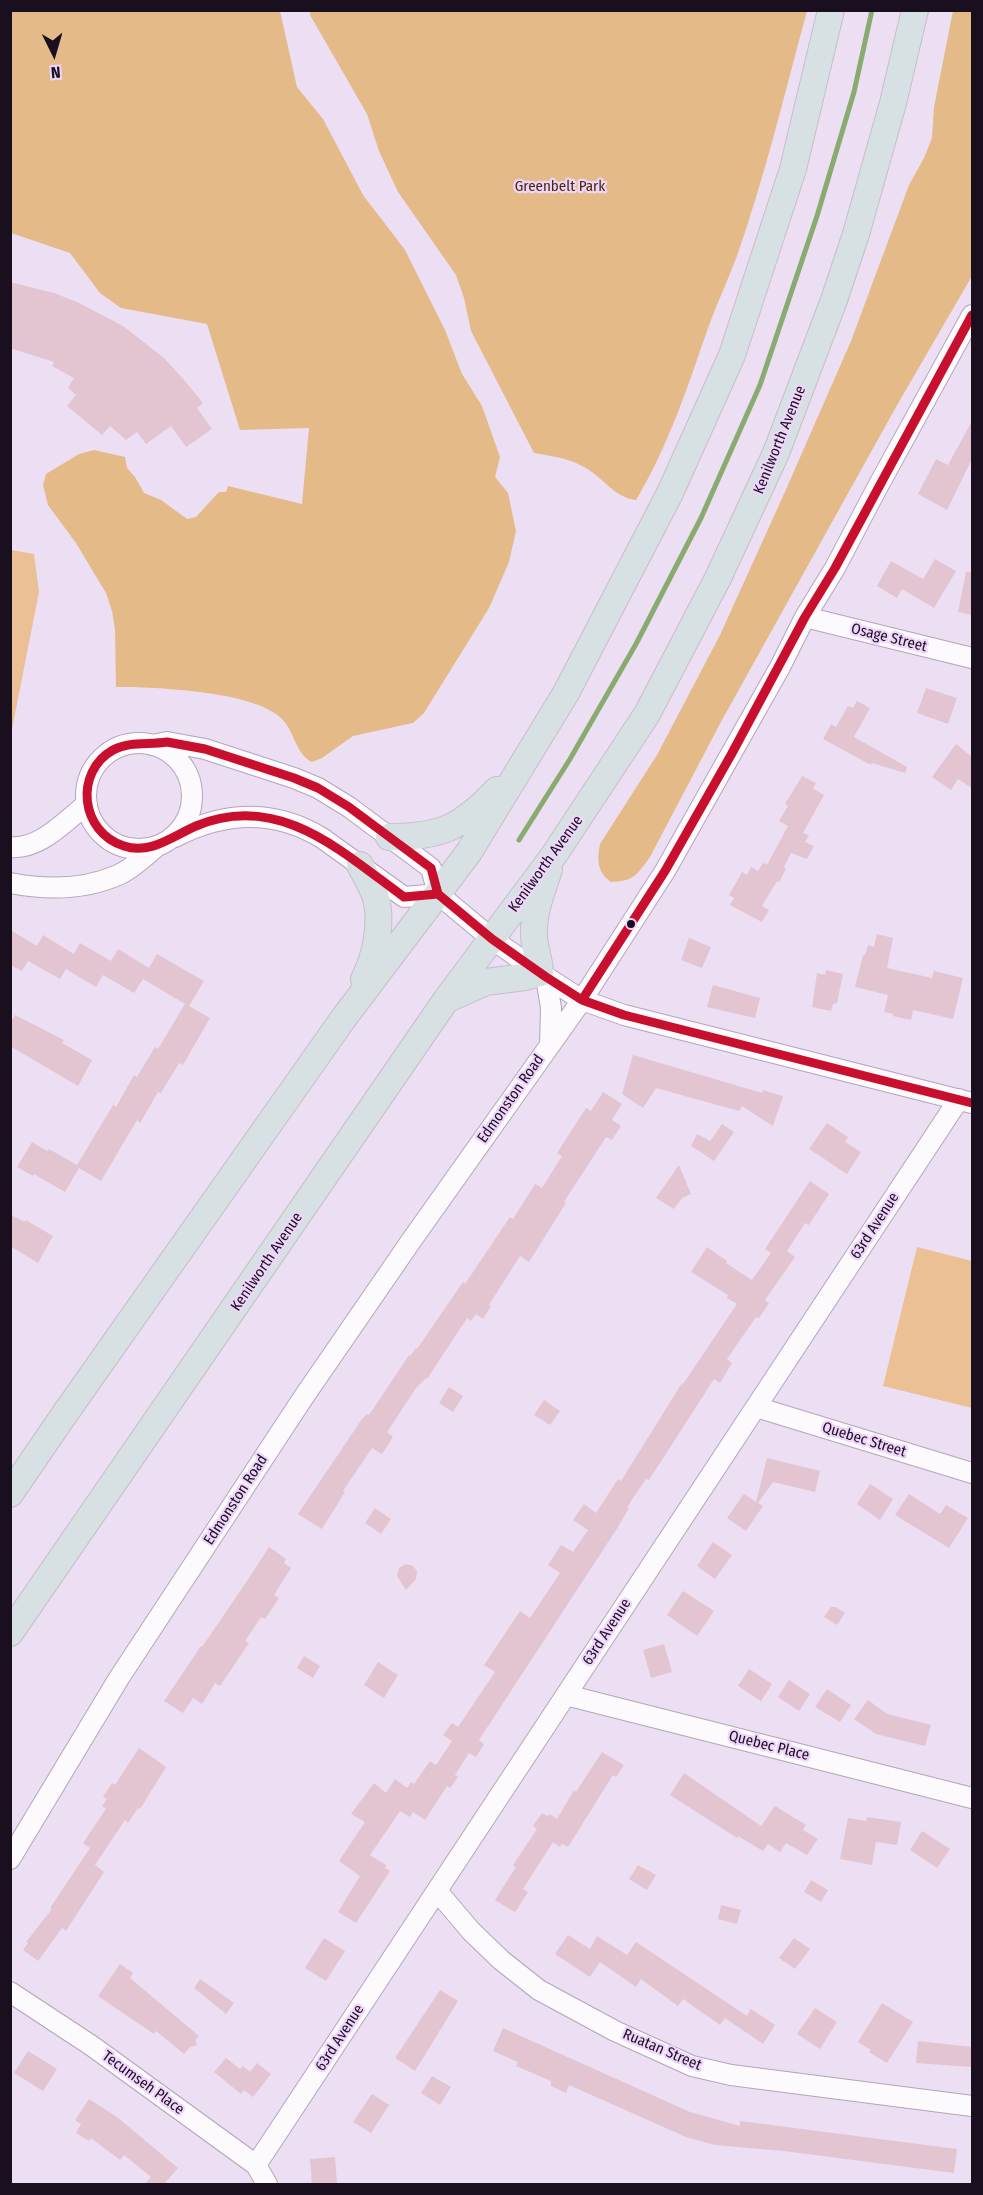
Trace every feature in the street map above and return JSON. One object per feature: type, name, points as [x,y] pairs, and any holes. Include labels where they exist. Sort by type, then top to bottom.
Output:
[{"type":"main road","points":[[10,1494],[343,1019],[469,852],[566,693],[640,553],[732,355],[793,169],[831,10]]},
{"type":"main road","name":"Kenilworth Avenue","points":[[10,1633],[446,1000],[554,855],[647,714],[718,578],[776,453],[834,300],[856,234],[893,103],[915,10]]},
{"type":"main road","points":[[389,837],[413,838],[453,827],[489,799],[520,766]]},
{"type":"main road","points":[[446,1000],[486,982],[543,975],[534,936],[536,916],[554,855]]},
{"type":"main road","points":[[343,1019],[369,969],[378,924],[375,897],[360,865]]},
{"type":"street","name":"Edmonston Road","points":[[10,1859],[119,1678],[303,1398],[582,1000],[665,871],[780,667],[805,617],[835,568],[876,488],[972,315]]},
{"type":"street","name":"Osage Street","points":[[805,617],[972,658]]},
{"type":"street","points":[[153,745],[167,742],[205,749],[318,788],[343,803],[431,868],[438,894],[492,939],[582,1000],[624,1016],[966,1101]]},
{"type":"street","points":[[10,883],[47,888],[84,885],[118,875],[162,844],[186,821],[192,801],[192,789],[186,771],[177,758],[166,751],[153,745],[138,743],[123,746],[102,758],[90,776],[87,786],[87,804],[94,825],[100,833],[114,843],[129,848],[162,844],[196,826],[225,818],[240,816],[278,819],[309,830],[404,897],[438,894]]},
{"type":"street","points":[[10,846],[33,844],[49,835],[87,804]]},
{"type":"street","points":[[543,975],[551,1008],[550,1045]]},
{"type":"street","name":"63rd Avenue","points":[[256,2166],[756,1407],[966,1101]]},
{"type":"street","name":"Quebec Street","points":[[756,1407],[972,1473]]},
{"type":"street","name":"Quebec Place","points":[[566,1695],[972,1798]]},
{"type":"street","name":"Ruatan Street","points":[[437,1891],[471,1931],[501,1960],[539,1990],[615,2031],[692,2066],[730,2075],[972,2106]]},
{"type":"street","name":"Tecumseh Place","points":[[10,1992],[92,2046],[256,2166],[267,2184]]},
{"type":"shaded area","points":[[11,550],[34,554],[39,592],[11,734]]},
{"type":"shaded area","points":[[917,1247],[972,1261],[972,1408],[883,1386]]},
{"type":"green space","points":[[10,11],[280,11],[297,87],[323,119],[363,195],[405,250],[445,330],[462,374],[482,406],[500,457],[495,477],[508,493],[516,531],[509,562],[489,608],[424,713],[413,723],[353,736],[322,758],[312,762],[302,754],[281,718],[249,702],[203,692],[116,687],[115,630],[112,611],[106,593],[76,543],[48,505],[43,485],[46,474],[79,454],[94,450],[125,457],[127,468],[144,493],[161,500],[187,519],[196,517],[219,492],[226,492],[228,486],[302,504],[309,428],[240,430],[207,324],[121,308],[100,293],[70,253],[11,233]]},
{"type":"green space","name":"Greenbelt Park","points":[[310,11],[807,11],[766,165],[737,256],[711,319],[668,438],[636,500],[614,491],[591,471],[572,461],[534,453],[471,331],[456,275],[398,192],[379,151],[367,114],[310,15]]},
{"type":"green space","points":[[953,11],[972,11],[972,276],[896,407],[722,720],[650,857],[634,876],[611,882],[603,874],[599,865],[600,844],[657,755],[720,635],[851,341],[909,185],[932,138],[934,107]]},
{"type":"building","points":[[10,282],[54,293],[77,302],[123,326],[164,358],[185,381],[203,403],[197,408],[212,429],[186,447],[171,426],[146,444],[137,432],[126,440],[110,426],[102,435],[67,406],[76,395],[68,388],[74,378],[52,366],[54,362],[10,348]]},
{"type":"building","points":[[972,421],[972,459],[947,510],[918,494],[936,459],[948,465]]},
{"type":"building","points":[[935,559],[956,571],[934,608],[902,589],[897,598],[877,586],[891,561],[923,579]]},
{"type":"building","points":[[966,572],[972,572],[972,615],[958,612]]},
{"type":"building","points":[[926,688],[957,698],[948,724],[917,713]]},
{"type":"building","points":[[857,701],[870,708],[854,737],[907,767],[905,773],[872,763],[871,765],[823,739],[831,724],[836,727],[848,706],[853,708]]},
{"type":"building","points":[[956,744],[972,757],[972,788],[958,779],[951,790],[932,777]]},
{"type":"building","points":[[802,776],[816,783],[813,789],[824,795],[803,833],[809,835],[805,842],[814,846],[807,859],[791,853],[779,882],[777,881],[762,906],[769,910],[762,922],[730,905],[734,898],[729,895],[742,872],[747,875],[751,867],[758,871],[763,863],[767,865],[788,826],[779,821],[788,806],[785,804]]},
{"type":"building","points":[[10,930],[37,946],[43,935],[74,954],[80,943],[111,961],[118,949],[149,968],[157,954],[204,981],[189,1006],[210,1018],[183,1065],[179,1063],[161,1093],[158,1092],[140,1123],[137,1120],[101,1181],[79,1168],[65,1192],[17,1167],[32,1142],[77,1165],[113,1105],[116,1107],[134,1075],[137,1077],[155,1047],[158,1049],[185,1004],[143,979],[134,993],[103,975],[96,987],[66,969],[60,979],[28,961],[22,971],[10,965]]},
{"type":"building","points":[[877,934],[893,938],[887,968],[932,978],[934,971],[963,978],[953,1019],[913,1010],[911,1020],[893,1016],[893,1014],[884,1012],[888,995],[855,987],[863,955],[868,945],[874,947]]},
{"type":"building","points":[[689,938],[711,947],[702,968],[681,960]]},
{"type":"building","points":[[826,970],[843,974],[837,1003],[833,1004],[831,1011],[812,1007],[817,973],[825,975]]},
{"type":"building","points":[[713,985],[760,998],[755,1018],[707,1007]]},
{"type":"building","points":[[15,1015],[64,1040],[62,1043],[92,1060],[78,1086],[10,1046],[10,1023]]},
{"type":"building","points":[[633,1055],[762,1093],[763,1090],[783,1096],[773,1126],[742,1106],[739,1111],[656,1088],[643,1108],[622,1094]]},
{"type":"building","points":[[603,1092],[622,1104],[612,1120],[621,1126],[612,1140],[606,1137],[529,1262],[520,1256],[489,1305],[491,1306],[483,1319],[476,1314],[471,1321],[467,1318],[427,1379],[416,1388],[387,1432],[393,1437],[382,1454],[372,1448],[343,1491],[345,1492],[322,1529],[298,1514],[362,1419],[367,1414],[369,1415],[409,1355],[417,1349],[463,1282],[465,1284],[510,1217],[513,1219],[535,1184],[542,1188],[562,1156],[557,1153],[586,1108],[591,1111]]},
{"type":"building","points":[[827,1123],[848,1137],[845,1142],[861,1152],[847,1174],[809,1149]]},
{"type":"building","points":[[722,1124],[734,1132],[714,1161],[691,1146],[697,1134],[710,1141]]},
{"type":"building","points":[[679,1165],[691,1194],[682,1198],[674,1209],[656,1198]]},
{"type":"building","points":[[810,1181],[829,1194],[809,1225],[805,1223],[787,1251],[795,1257],[765,1300],[769,1303],[759,1318],[756,1317],[727,1359],[732,1363],[720,1383],[714,1379],[649,1480],[646,1479],[627,1507],[629,1508],[618,1527],[479,1740],[484,1744],[476,1757],[469,1753],[455,1775],[458,1777],[450,1788],[447,1786],[425,1820],[413,1812],[410,1817],[400,1811],[370,1855],[386,1865],[385,1868],[390,1871],[356,1923],[338,1912],[360,1876],[339,1861],[365,1822],[351,1814],[374,1783],[386,1793],[395,1779],[407,1788],[411,1782],[414,1784],[430,1761],[436,1765],[452,1741],[443,1735],[452,1723],[458,1727],[495,1672],[484,1665],[520,1611],[530,1618],[560,1573],[548,1565],[561,1545],[573,1552],[588,1530],[573,1520],[584,1504],[596,1513],[618,1479],[621,1481],[682,1383],[737,1304],[727,1298],[728,1295],[691,1272],[707,1247],[752,1280],[771,1253],[765,1249]]},
{"type":"building","points":[[10,1214],[24,1222],[26,1220],[53,1236],[38,1263],[10,1246]]},
{"type":"building","points":[[449,1387],[463,1396],[453,1412],[439,1403]]},
{"type":"building","points":[[544,1400],[560,1411],[550,1425],[534,1415]]},
{"type":"building","points":[[767,1458],[820,1471],[815,1492],[773,1482],[758,1503],[763,1506],[746,1531],[727,1518],[744,1494],[756,1502]]},
{"type":"building","points":[[870,1484],[893,1499],[880,1520],[857,1504]]},
{"type":"building","points":[[909,1494],[940,1514],[946,1505],[968,1518],[949,1548],[895,1515]]},
{"type":"building","points":[[375,1508],[391,1519],[381,1534],[365,1523]]},
{"type":"building","points":[[713,1542],[732,1555],[715,1579],[697,1566]]},
{"type":"building","points":[[269,1547],[286,1559],[284,1563],[291,1568],[274,1595],[279,1598],[265,1619],[261,1617],[245,1641],[249,1643],[220,1686],[215,1683],[202,1704],[193,1698],[183,1713],[164,1701]]},
{"type":"building","points":[[406,1564],[413,1566],[417,1571],[416,1579],[406,1590],[397,1576],[399,1568]]},
{"type":"building","points":[[683,1591],[714,1611],[697,1636],[667,1615]]},
{"type":"building","points":[[831,1607],[836,1607],[845,1613],[837,1625],[824,1617]]},
{"type":"building","points":[[664,1644],[672,1672],[651,1678],[643,1650]]},
{"type":"building","points":[[304,1656],[320,1666],[313,1678],[297,1668]]},
{"type":"building","points":[[378,1662],[398,1675],[384,1698],[364,1685]]},
{"type":"building","points":[[749,1669],[772,1684],[761,1701],[738,1686]]},
{"type":"building","points":[[789,1680],[810,1694],[799,1711],[778,1697]]},
{"type":"building","points":[[827,1689],[851,1705],[840,1722],[815,1707]]},
{"type":"building","points":[[868,1700],[887,1714],[931,1725],[925,1746],[876,1734],[854,1719]]},
{"type":"building","points":[[139,1748],[166,1767],[140,1809],[138,1808],[128,1823],[125,1820],[95,1865],[104,1872],[66,1931],[62,1928],[38,1961],[23,1950],[28,1943],[26,1942],[52,1909],[50,1908],[90,1848],[83,1843],[106,1809],[102,1806],[107,1799],[103,1797],[112,1783],[115,1785]]},
{"type":"building","points":[[602,1752],[624,1765],[616,1777],[613,1775],[568,1847],[562,1844],[560,1847],[553,1842],[523,1889],[528,1892],[515,1912],[495,1900],[516,1867],[513,1865],[537,1829],[533,1826],[542,1813],[548,1816],[550,1814],[557,1819],[574,1790],[576,1792]]},
{"type":"building","points":[[684,1773],[761,1826],[775,1806],[806,1825],[803,1830],[818,1839],[807,1855],[786,1843],[780,1852],[768,1844],[763,1851],[738,1836],[737,1838],[670,1795]]},
{"type":"building","points":[[867,1817],[901,1822],[897,1845],[876,1842],[872,1865],[840,1859],[848,1818],[866,1821]]},
{"type":"building","points":[[922,1831],[950,1849],[937,1868],[910,1850]]},
{"type":"building","points":[[638,1865],[656,1875],[647,1890],[629,1879]]},
{"type":"building","points":[[811,1880],[828,1890],[821,1902],[804,1892]]},
{"type":"building","points":[[721,1905],[741,1910],[737,1924],[718,1919]]},
{"type":"building","points":[[568,1935],[590,1949],[597,1936],[627,1955],[636,1942],[747,2016],[751,2009],[775,2025],[763,2044],[725,2018],[720,2025],[683,1999],[678,2006],[641,1979],[636,1987],[600,1962],[590,1977],[555,1954]]},
{"type":"building","points":[[324,1938],[345,1951],[326,1981],[305,1968]]},
{"type":"building","points":[[794,1938],[810,1949],[795,1969],[779,1958]]},
{"type":"building","points":[[120,1964],[133,1973],[130,1978],[199,2036],[195,2040],[197,2045],[190,2047],[184,2054],[156,2031],[154,2034],[98,1996]]},
{"type":"building","points":[[200,1979],[234,2003],[226,2014],[194,1988]]},
{"type":"building","points":[[440,1990],[458,2001],[415,2071],[395,2058]]},
{"type":"building","points":[[882,2003],[913,2022],[887,2063],[858,2042]]},
{"type":"building","points":[[815,2008],[837,2022],[820,2049],[797,2034]]},
{"type":"building","points":[[503,2028],[690,2112],[740,2126],[740,2121],[957,2149],[954,2173],[784,2151],[715,2145],[686,2137],[569,2085],[566,2093],[551,2086],[551,2081],[516,2066],[518,2062],[493,2051]]},
{"type":"building","points":[[918,2041],[972,2047],[972,2067],[916,2063]]},
{"type":"building","points":[[28,2051],[57,2069],[43,2091],[14,2073]]},
{"type":"building","points":[[226,2058],[240,2069],[243,2066],[250,2072],[257,2063],[271,2074],[253,2097],[244,2090],[241,2094],[214,2072]]},
{"type":"building","points":[[432,2076],[451,2087],[440,2105],[421,2093]]},
{"type":"building","points":[[372,2094],[389,2105],[371,2133],[353,2122]]},
{"type":"building","points":[[89,2099],[117,2117],[178,2168],[164,2184],[145,2184],[151,2177],[124,2155],[120,2160],[91,2138],[89,2141],[76,2133],[81,2124],[75,2120]]},
{"type":"building","points":[[335,2157],[337,2184],[312,2184],[310,2159]]},
{"type":"waterway","points":[[519,840],[570,759],[636,644],[701,518],[760,385],[817,216],[854,92],[872,10]]},
{"type":"transit line","points":[[582,1000],[665,871],[731,755],[805,617],[835,568],[972,315]]},
{"type":"transit line","points":[[167,742],[205,749],[318,788],[349,807],[431,868],[438,894],[404,897],[357,862],[308,832],[282,821],[255,816],[226,817],[196,826],[161,843],[143,848],[124,846],[109,839],[98,828],[87,801],[92,772],[100,760],[119,747],[167,742]]},
{"type":"transit line","points":[[438,894],[492,939],[582,1000],[624,1015],[972,1103]]}]
